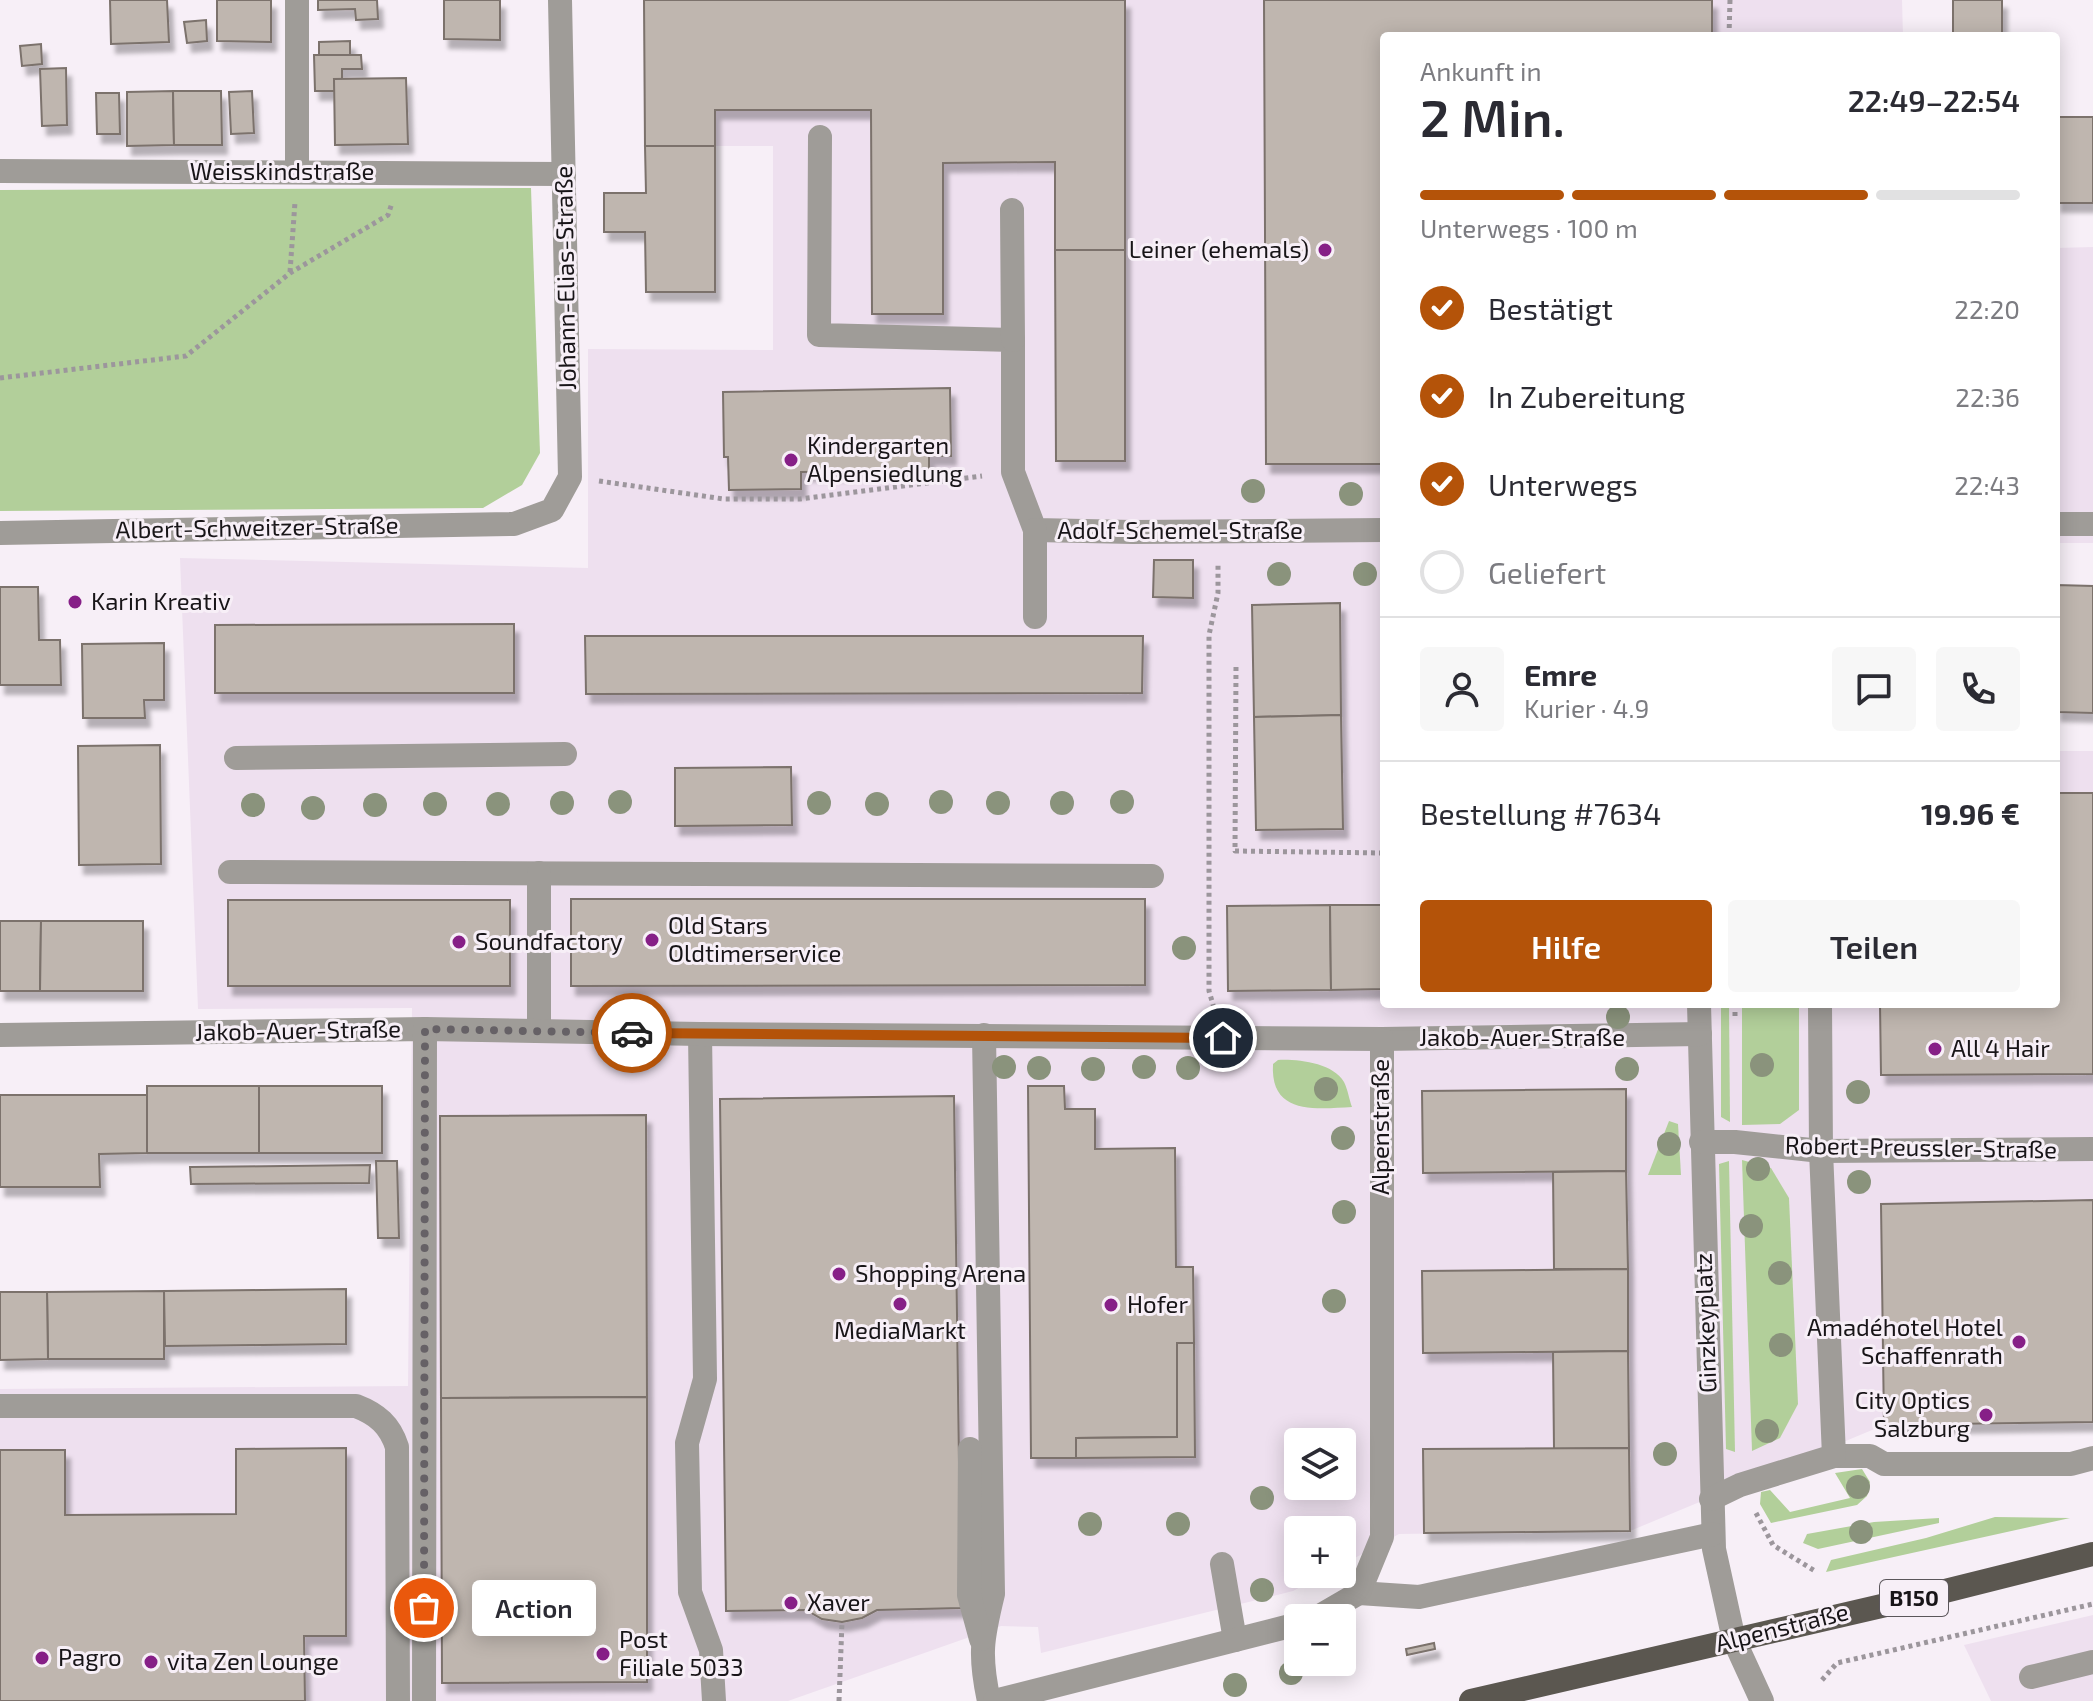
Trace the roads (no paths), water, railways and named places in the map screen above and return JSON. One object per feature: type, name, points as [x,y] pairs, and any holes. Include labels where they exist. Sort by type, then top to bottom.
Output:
[{"type":"main road","name":"Alpenstraße","points":[[1471,1701],[2093,1554]]},
{"type":"street","points":[[297,0],[297,172]]},
{"type":"street","name":"Johann-Elias-Straße","points":[[514,524],[552,510],[570,477],[560,0]]},
{"type":"street","points":[[820,137],[819,335],[1013,340]]},
{"type":"street","name":"Weisskindstraße","points":[[0,171],[564,174]]},
{"type":"street","name":"Adolf-Schemel-Straße","points":[[1012,210],[1013,472],[1035,530],[1380,530]]},
{"type":"street","name":"Albert-Schweitzer-Straße","points":[[0,533],[514,524]]},
{"type":"street","points":[[2060,524],[2093,524]]},
{"type":"street","points":[[1035,530],[1035,617]]},
{"type":"street","points":[[236,758],[565,754]]},
{"type":"street","points":[[230,872],[1152,876]]},
{"type":"street","points":[[539,873],[539,1031]]},
{"type":"street","name":"Ginzkeyplatz","points":[[1699,1008],[1714,1549],[1734,1640],[1762,1701]]},
{"type":"street","points":[[1820,1008],[1821,1151],[1834,1456]]},
{"type":"street","points":[[424,1701],[425,1029]]},
{"type":"street","name":"Jakob-Auer-Straße","points":[[0,1035],[425,1029],[1382,1039],[1700,1034]]},
{"type":"street","points":[[700,1034],[705,1379],[687,1443],[690,1592],[711,1650],[714,1701]]},
{"type":"street","points":[[981,1642],[993,1594],[984,1035]]},
{"type":"street","name":"Alpenstraße","points":[[1359,1593],[1382,1537],[1382,1039]]},
{"type":"street","name":"Robert-Preussler-Straße","points":[[1701,1142],[1735,1142],[1821,1151],[2093,1149]]},
{"type":"street","points":[[0,1406],[356,1406],[383,1421],[397,1447],[398,1701]]},
{"type":"street","points":[[970,1449],[969,1595],[981,1642],[989,1701]]},
{"type":"street","points":[[1711,1499],[1740,1485],[1834,1456],[1870,1456],[1884,1464],[2071,1464],[2093,1458]]},
{"type":"street","points":[[1340,1604],[1359,1593],[1419,1597],[1713,1534]]},
{"type":"street","points":[[1222,1564],[1235,1640]]},
{"type":"street","points":[[995,1701],[1284,1628]]},
{"type":"street","points":[[2031,1677],[2093,1662]]},
{"type":"place","name":"Leiner (ehemals)","points":[[1325,250]]},
{"type":"place","name":"Kindergarten Alpensiedlung","points":[[791,460]]},
{"type":"place","name":"Karin Kreativ","points":[[75,602]]},
{"type":"place","name":"Old Stars Oldtimerservice","points":[[652,940]]},
{"type":"place","name":"Soundfactory","points":[[459,942]]},
{"type":"place","name":"All 4 Hair","points":[[1935,1049]]},
{"type":"place","name":"Shopping Arena","points":[[839,1274]]},
{"type":"place","name":"MediaMarkt","points":[[900,1304]]},
{"type":"place","name":"Hofer","points":[[1111,1305]]},
{"type":"place","name":"Amadéhotel Hotel Schaffenrath","points":[[2019,1342]]},
{"type":"place","name":"City Optics Salzburg","points":[[1986,1415]]},
{"type":"place","name":"Xaver","points":[[791,1603]]},
{"type":"place","name":"Action","points":[[424,1608]]},
{"type":"place","name":"Post Filiale 5033","points":[[603,1654]]},
{"type":"place","name":"Pagro","points":[[42,1658]]},
{"type":"place","name":"vita Zen Lounge","points":[[151,1662]]}]
